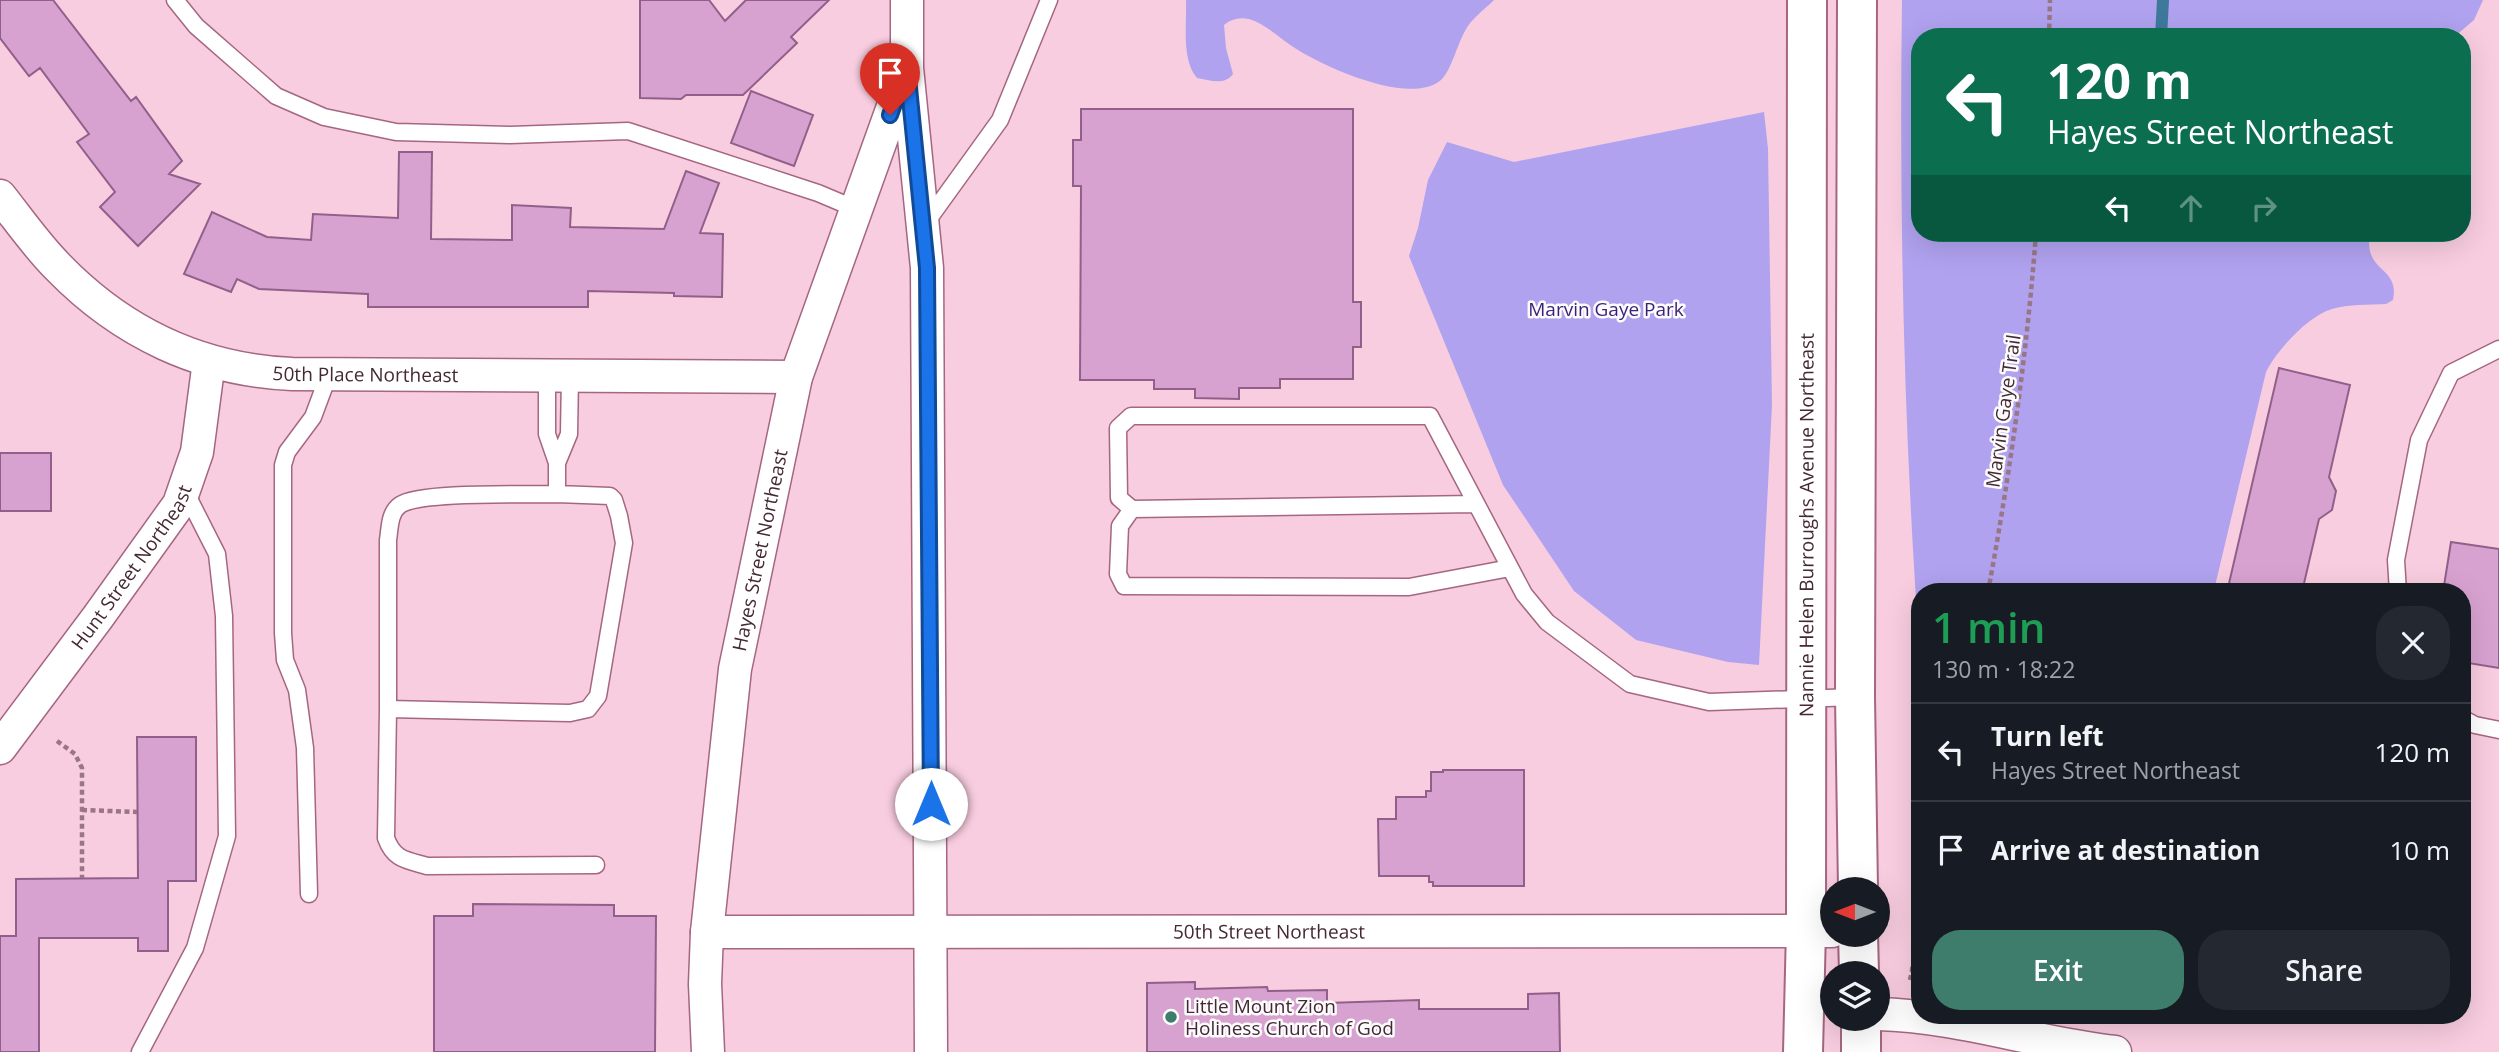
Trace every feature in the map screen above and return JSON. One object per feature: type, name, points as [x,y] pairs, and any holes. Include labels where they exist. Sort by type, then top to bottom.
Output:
[{"type":"main road","name":"Nannie Helen Burroughs Avenue Northeast","points":[[1803,1052],[1819,930],[1806,700],[1807,0]]},
{"type":"main road","points":[[1857,0],[1855,697],[1858,877]]},
{"type":"main road","points":[[1861,1031],[1861,1052]]},
{"type":"street","name":"Hayes Street Northeast","points":[[907,0],[907,68],[927,282],[931,1052]]},
{"type":"street","name":"Hayes Street Northeast","points":[[708,1052],[705,984],[707,932],[735,669],[796,377],[907,68]]},
{"type":"street","name":"50th Place Northeast","points":[[0,196],[37,244],[82,289],[152,338],[188,355],[209,361],[260,372],[329,374],[796,377]]},
{"type":"street","name":"Hunt Street Northeast","points":[[0,748],[171,517],[185,491],[197,452],[209,361]]},
{"type":"street","name":"50th Street Northeast","points":[[707,932],[1819,930]]},
{"type":"street","points":[[1890,1014],[1911,1015]]},
{"type":"street","points":[[1955,1024],[2044,1042],[2115,1052]]},
{"type":"lane","points":[[175,0],[196,26],[276,96],[324,117],[396,132],[510,135],[628,131],[818,193],[856,209]]},
{"type":"lane","points":[[923,226],[1000,120],[1049,0]]},
{"type":"lane","points":[[2397,583],[2396,560],[2419,440],[2451,373],[2499,349]]},
{"type":"lane","points":[[309,894],[305,748],[297,690],[285,660],[283,633],[283,465],[287,452],[313,417],[329,374]]},
{"type":"lane","points":[[558,376],[547,434],[558,463]]},
{"type":"lane","points":[[557,495],[558,463],[569,434],[558,376]]},
{"type":"lane","points":[[1475,504],[1132,509],[1119,498],[1118,428],[1131,416],[1430,416],[1524,594],[1547,622],[1630,684],[1709,702],[1855,697]]},
{"type":"lane","points":[[139,1052],[195,948],[227,836],[224,616],[218,566],[216,554],[185,491]]},
{"type":"lane","points":[[388,709],[569,713],[588,709],[598,696],[624,543],[619,516],[610,496],[428,497],[398,506],[391,517],[388,540],[386,838],[391,851],[403,860],[427,866],[596,865]]},
{"type":"lane","points":[[1132,509],[1120,526],[1118,574],[1124,586],[1409,587],[1510,568]]},
{"type":"lane","points":[[2471,723],[2499,730]]},
{"type":"path","points":[[2049,28],[2050,0]]},
{"type":"path","name":"Marvin Gaye Trail","points":[[1990,583],[2013,443],[2030,311],[2035,242]]},
{"type":"path","points":[[57,741],[75,754],[82,768],[82,878]]},
{"type":"path","points":[[82,810],[137,812]]},
{"type":"green space","points":[[1186,0],[1494,0],[1474,18],[1462,36],[1442,79],[1429,87],[1411,89],[1370,82],[1329,66],[1298,50],[1262,25],[1242,18],[1224,25],[1226,48],[1233,74],[1221,81],[1197,78],[1187,51]]},
{"type":"green space","points":[[1902,0],[2483,0],[2474,20],[2465,28],[1911,28],[1911,242],[2369,242],[2372,256],[2391,281],[2394,289],[2393,300],[2386,304],[2345,306],[2323,313],[2303,326],[2271,363],[2266,372],[2216,583],[1915,583],[1904,329]]},
{"type":"green space","name":"Marvin Gaye Park","points":[[1764,112],[1768,149],[1772,405],[1759,665],[1728,662],[1636,640],[1574,591],[1503,485],[1409,256],[1428,180],[1447,142],[1514,162]]},
{"type":"building","points":[[0,0],[53,0],[131,101],[136,97],[182,161],[169,174],[200,184],[138,246],[100,207],[115,192],[77,142],[89,134],[40,68],[29,76],[0,38]]},
{"type":"building","points":[[640,0],[709,0],[725,21],[746,0],[829,0],[791,37],[797,43],[743,95],[686,95],[681,99],[640,98]]},
{"type":"building","points":[[751,91],[813,115],[794,166],[731,143]]},
{"type":"building","points":[[1081,109],[1353,109],[1353,302],[1361,302],[1361,347],[1353,347],[1353,379],[1280,379],[1280,388],[1239,388],[1239,399],[1195,398],[1195,389],[1154,389],[1154,380],[1080,380],[1081,186],[1073,186],[1073,140],[1081,140]]},
{"type":"building","points":[[399,152],[432,152],[431,239],[512,240],[512,205],[571,208],[570,227],[664,229],[686,171],[719,183],[700,233],[723,234],[722,297],[588,291],[588,307],[368,307],[368,294],[259,289],[237,279],[231,292],[184,274],[212,212],[267,237],[311,240],[313,214],[398,218]]},
{"type":"building","points":[[2279,368],[2350,385],[2329,477],[2336,491],[2332,510],[2319,519],[2304,583],[2229,583]]},
{"type":"building","points":[[0,453],[51,453],[51,511],[0,511]]},
{"type":"building","points":[[2451,542],[2499,549],[2499,668],[2471,663],[2471,583],[2444,583]]},
{"type":"building","points":[[137,737],[196,737],[196,881],[168,881],[168,951],[138,951],[138,938],[39,938],[39,1052],[0,1052],[0,936],[16,936],[16,879],[138,878]]},
{"type":"building","points":[[1524,770],[1524,886],[1433,886],[1433,882],[1429,882],[1429,876],[1379,876],[1378,819],[1396,819],[1396,797],[1426,797],[1426,791],[1431,791],[1431,772]]},
{"type":"building","points":[[473,904],[614,905],[614,916],[656,916],[655,1052],[434,1052],[434,916],[473,916]]},
{"type":"building","points":[[1195,982],[1195,989],[1267,987],[1268,991],[1327,990],[1327,1003],[1419,1000],[1419,1009],[1528,1009],[1528,994],[1559,993],[1560,1052],[1147,1052],[1147,983]]},
{"type":"waterway","points":[[2161,28],[2163,0]]},
{"type":"place","name":"Little Mount Zion Holiness Church of God","points":[[1171,1017]]},
{"type":"route","points":[[890,115],[907,68],[927,268],[931,804]]}]
